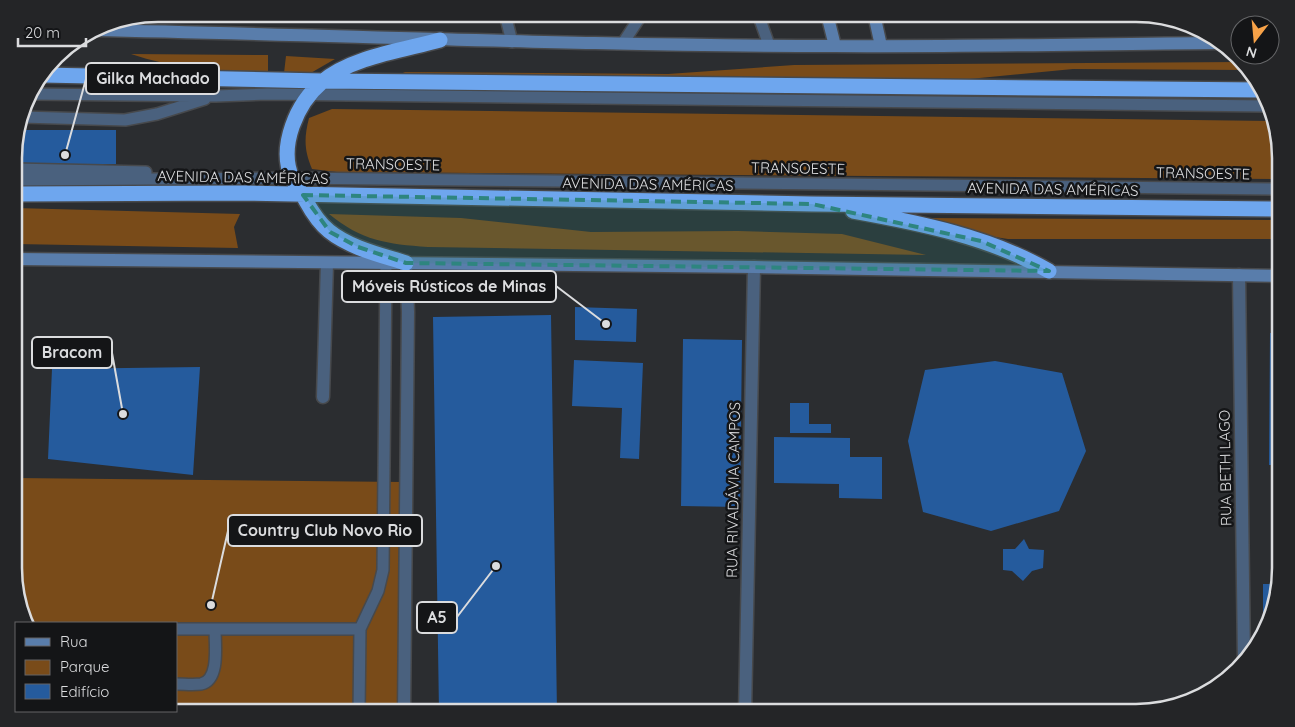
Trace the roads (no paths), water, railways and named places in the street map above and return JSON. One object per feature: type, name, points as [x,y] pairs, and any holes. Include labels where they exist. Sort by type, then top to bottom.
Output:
[{"type":"highway","points":[[406,263],[358,247],[330,232],[315,217],[292,178],[288,164],[292,128],[298,113],[310,94],[323,81],[352,64],[440,40]]},
{"type":"highway","points":[[51,75],[323,81],[1253,90]]},
{"type":"highway","name":"AVENIDA DAS AMÉRICAS","points":[[22,194],[245,193],[812,204],[1272,209]]},
{"type":"highway","points":[[812,204],[897,220],[981,241],[1026,258],[1049,272]]},
{"type":"main road","points":[[829,22],[835,46]]},
{"type":"main road","points":[[876,22],[882,46]]},
{"type":"main road","points":[[128,26],[512,42],[835,46],[1207,43]]},
{"type":"main road","points":[[22,259],[754,267],[1272,276]]},
{"type":"street","points":[[323,397],[327,263]]},
{"type":"street","points":[[404,704],[408,322],[406,263]]},
{"type":"street","name":"RUA RIVADÁVIA CAMPOS","points":[[745,704],[754,267]]},
{"type":"street","name":"RUA BETH LAGO","points":[[1239,275],[1244,651]]},
{"type":"lane","points":[[507,22],[512,42]]},
{"type":"lane","points":[[623,43],[637,22]]},
{"type":"lane","points":[[761,22],[769,45]]},
{"type":"lane","points":[[39,94],[216,96],[310,94],[1261,106]]},
{"type":"lane","points":[[29,117],[125,120],[157,114],[216,96]]},
{"type":"lane","points":[[22,169],[118,169],[216,177]]},
{"type":"lane","name":"TRANSOESTE","points":[[22,180],[216,177],[1272,189]]},
{"type":"lane","points":[[359,704],[360,629],[378,591],[383,570],[386,263]]},
{"type":"lane","points":[[178,629],[360,629]]},
{"type":"lane","points":[[178,684],[201,684],[209,680],[214,672],[215,629]]},
{"type":"place","name":"Gilka Machado","points":[[65,155]]},
{"type":"place","name":"Móveis Rústicos de Minas","points":[[606,324]]},
{"type":"place","name":"Bracom","points":[[123,414]]},
{"type":"place","name":"A5","points":[[496,566]]},
{"type":"place","name":"Country Club Novo Rio","points":[[211,605]]}]
